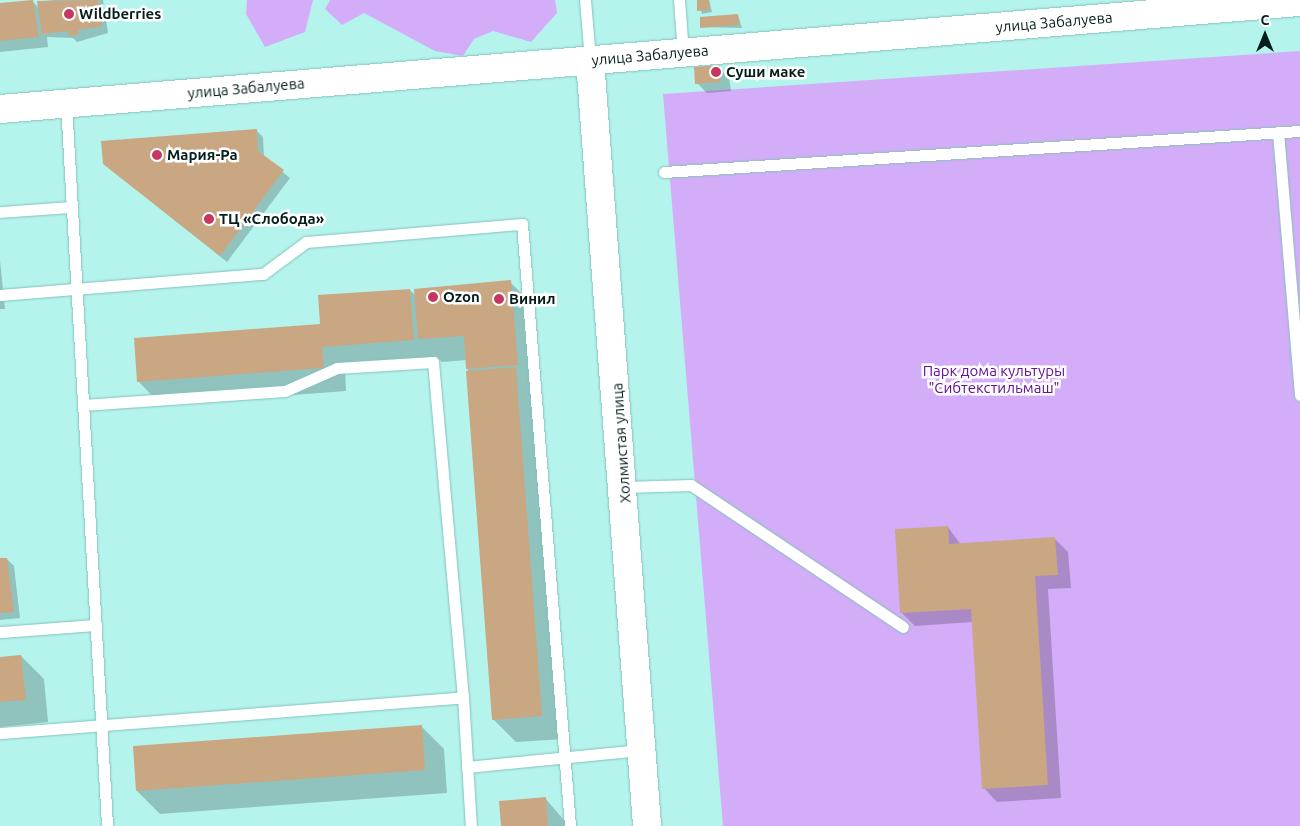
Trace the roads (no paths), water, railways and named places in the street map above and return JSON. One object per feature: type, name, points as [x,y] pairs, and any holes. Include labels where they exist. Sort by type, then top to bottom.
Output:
[{"type":"street","name":"улица Забалуева","points":[[0,108],[1300,2]]},
{"type":"street","name":"Холмистая улица","points":[[590,60],[624,487],[640,750],[647,826]]},
{"type":"lane","points":[[585,0],[590,60]]},
{"type":"lane","points":[[679,0],[683,53]]},
{"type":"lane","points":[[66,103],[107,826]]},
{"type":"lane","points":[[664,172],[1300,131]]},
{"type":"lane","points":[[1278,132],[1300,395]]},
{"type":"lane","points":[[0,212],[72,207]]},
{"type":"lane","points":[[0,295],[263,274],[306,242],[522,224],[570,826]]},
{"type":"lane","points":[[83,405],[286,391],[337,368],[433,362],[463,697],[471,826]]},
{"type":"lane","points":[[624,487],[691,485],[903,627]]},
{"type":"lane","points":[[0,632],[96,625]]},
{"type":"lane","points":[[0,733],[463,697]]},
{"type":"lane","points":[[467,767],[565,759],[640,750]]},
{"type":"place","name":"Wildberries","points":[[69,14]]},
{"type":"place","name":"Суши маке","points":[[716,72]]},
{"type":"place","name":"Мария-Ра","points":[[157,155]]},
{"type":"place","name":"ТЦ «Слобода»","points":[[209,219]]},
{"type":"place","name":"Ozon","points":[[433,297]]},
{"type":"place","name":"Винил","points":[[499,299]]},
{"type":"park label","name":"Парк дома культуры \"Сибтекстильмаш\"","points":[[994,378]]}]
